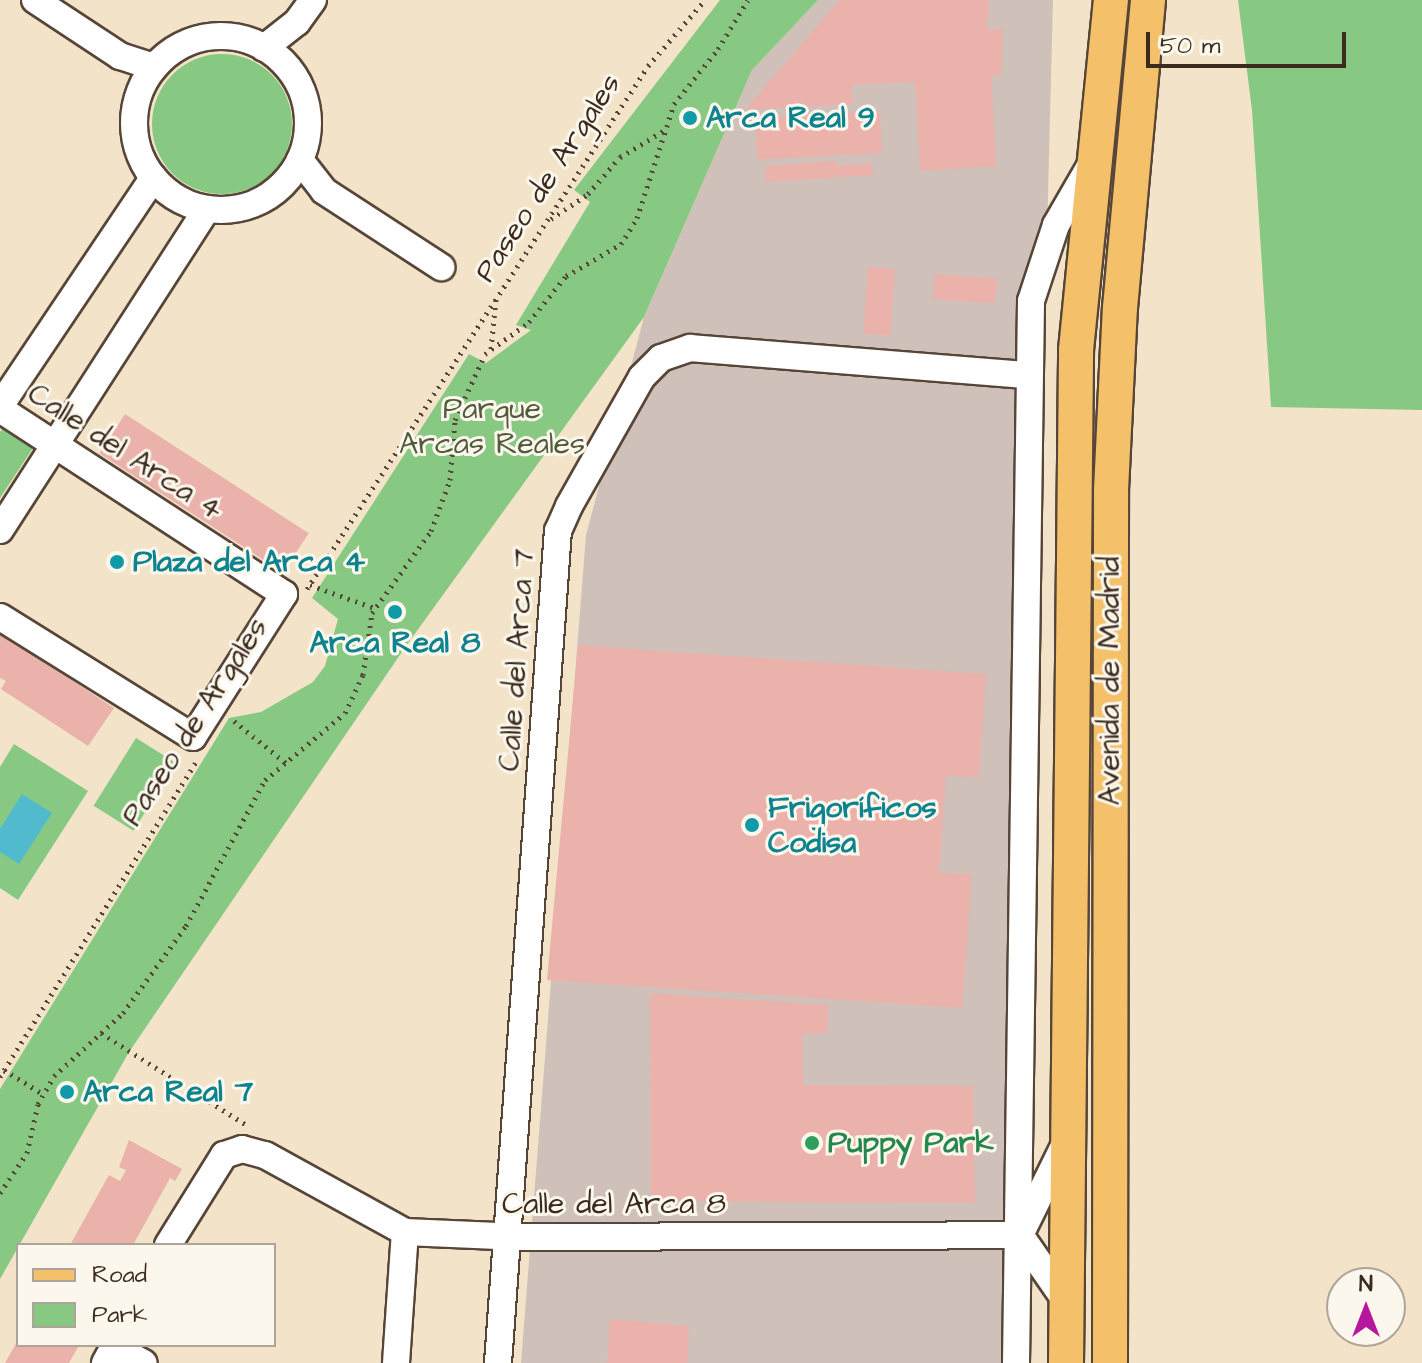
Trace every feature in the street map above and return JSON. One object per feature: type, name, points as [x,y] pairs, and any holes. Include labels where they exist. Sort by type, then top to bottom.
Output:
[{"type":"main road","name":"Avenida de Madrid","points":[[1066,1363],[1076,350],[1111,0]]},
{"type":"main road","name":"Avenida de Madrid","points":[[1110,1363],[1111,490],[1120,308],[1148,0]]},
{"type":"street","points":[[35,0],[148,77]]},
{"type":"street","points":[[274,55],[313,0]]},
{"type":"street","points":[[226,37],[274,55],[296,79],[307,109],[307,140],[300,160],[285,183],[249,206],[207,209],[187,203],[153,178],[134,134],[148,77],[169,54],[206,38],[226,37]]},
{"type":"street","points":[[1016,1363],[1020,1235],[1028,375],[1035,289],[1056,225],[1097,154]]},
{"type":"street","points":[[300,160],[324,191],[441,267]]},
{"type":"street","points":[[0,408],[153,178]]},
{"type":"street","points":[[285,183],[324,191]]},
{"type":"street","points":[[0,530],[207,209]]},
{"type":"street","name":"Calle del Arca 7","points":[[498,1363],[558,531],[642,377],[661,358],[690,348],[1028,375]]},
{"type":"street","name":"Calle del Arca 4","points":[[0,408],[284,594],[193,737],[0,617]]},
{"type":"street","points":[[1020,1235],[1070,1134]]},
{"type":"street","name":"Calle del Arca 8","points":[[169,1243],[224,1155],[242,1149],[265,1155],[405,1232],[507,1236],[1020,1235]]},
{"type":"street","points":[[396,1363],[405,1232]]},
{"type":"street","points":[[1020,1235],[1068,1304]]},
{"type":"street","points":[[126,1347],[125,1353],[144,1363]]},
{"type":"path","name":"Paseo de Argales","points":[[301,598],[648,66],[705,0]]},
{"type":"path","points":[[491,350],[529,322],[566,276],[621,244],[637,218],[674,104],[748,0]]},
{"type":"path","points":[[547,221],[588,194],[620,157],[668,128]]},
{"type":"path","points":[[0,1193],[27,1153],[43,1094],[54,1076],[123,1013],[186,926],[265,780],[345,713],[363,675],[375,608],[431,531],[450,480],[455,420],[491,350],[496,297]]},
{"type":"path","points":[[310,585],[375,608]]},
{"type":"path","points":[[226,715],[286,763]]},
{"type":"path","name":"Paseo de Argales","points":[[0,1077],[200,755]]},
{"type":"path","points":[[101,1033],[272,1141],[265,1155]]},
{"type":"path","points":[[4,1070],[43,1094]]},
{"type":"shaded area","points":[[818,0],[1053,0],[1018,1363],[521,1363],[586,535],[644,317],[752,70]]},
{"type":"green space","name":"Parque Arcas Reales","points":[[720,0],[818,0],[752,70],[644,317],[406,646],[129,1052],[20,1243],[16,1243],[16,1251],[0,1279],[0,1089],[229,718],[261,712],[313,682],[325,666],[338,619],[312,598],[469,354],[486,363],[531,330],[516,325],[590,202],[574,190]]},
{"type":"green space","points":[[1238,0],[1422,0],[1422,410],[1271,407],[1252,110]]},
{"type":"green space","points":[[222,54],[249,59],[272,74],[287,97],[292,124],[287,151],[272,174],[249,189],[222,194],[195,189],[172,174],[157,151],[152,124],[157,97],[172,74],[195,59]]},
{"type":"green space","points":[[4,426],[35,445],[0,498],[0,432]]},
{"type":"green space","points":[[136,738],[176,763],[133,831],[94,806]]},
{"type":"green space","points":[[14,744],[88,791],[18,900],[0,888],[0,767]]},
{"type":"water","points":[[22,794],[52,813],[19,864],[0,852],[0,829]]},
{"type":"building","points":[[840,0],[989,0],[987,30],[1003,29],[1001,76],[991,76],[996,166],[920,171],[915,82],[852,85],[853,104],[745,110]]},
{"type":"building","name":"Arca Real 9","points":[[688,108],[701,117],[693,129],[680,119]]},
{"type":"building","points":[[880,111],[882,153],[757,159],[755,118]]},
{"type":"building","points":[[837,161],[837,166],[872,163],[873,175],[766,182],[765,166]]},
{"type":"building","points":[[868,267],[895,269],[890,336],[863,334]]},
{"type":"building","points":[[935,274],[997,278],[995,303],[933,299]]},
{"type":"building","points":[[125,414],[309,533],[283,573],[99,453]]},
{"type":"building","name":"Arca Real 8","points":[[392,602],[406,610],[399,622],[385,614]]},
{"type":"building","points":[[0,633],[114,708],[88,746],[1,689],[6,681],[0,678]]},
{"type":"building","name":"Frigoríficos Codisa","points":[[578,645],[986,674],[979,778],[946,775],[939,873],[972,875],[962,1008],[547,980]]},
{"type":"building","name":"Puppy Park","points":[[650,993],[828,1005],[828,1033],[802,1034],[803,1085],[973,1086],[975,1203],[651,1201]]},
{"type":"building","name":"Arca Real 7","points":[[63,1082],[77,1090],[70,1102],[56,1094]]},
{"type":"building","points":[[129,1140],[182,1169],[175,1181],[170,1178],[134,1243],[71,1243],[109,1175],[120,1181],[126,1170],[119,1167]]},
{"type":"building","points":[[610,1319],[689,1326],[687,1363],[607,1363]]},
{"type":"building","points":[[16,1344],[16,1347],[78,1347],[69,1363],[5,1363]]},
{"type":"place","name":"Arca Real 9","points":[[690,118]]},
{"type":"place","name":"Plaza del Arca 4","points":[[117,562]]},
{"type":"place","name":"Arca Real 8","points":[[395,612]]},
{"type":"place","name":"Frigoríficos Codisa","points":[[752,825]]},
{"type":"place","name":"Arca Real 7","points":[[67,1092]]},
{"type":"place","name":"Puppy Park","points":[[812,1143]]}]
